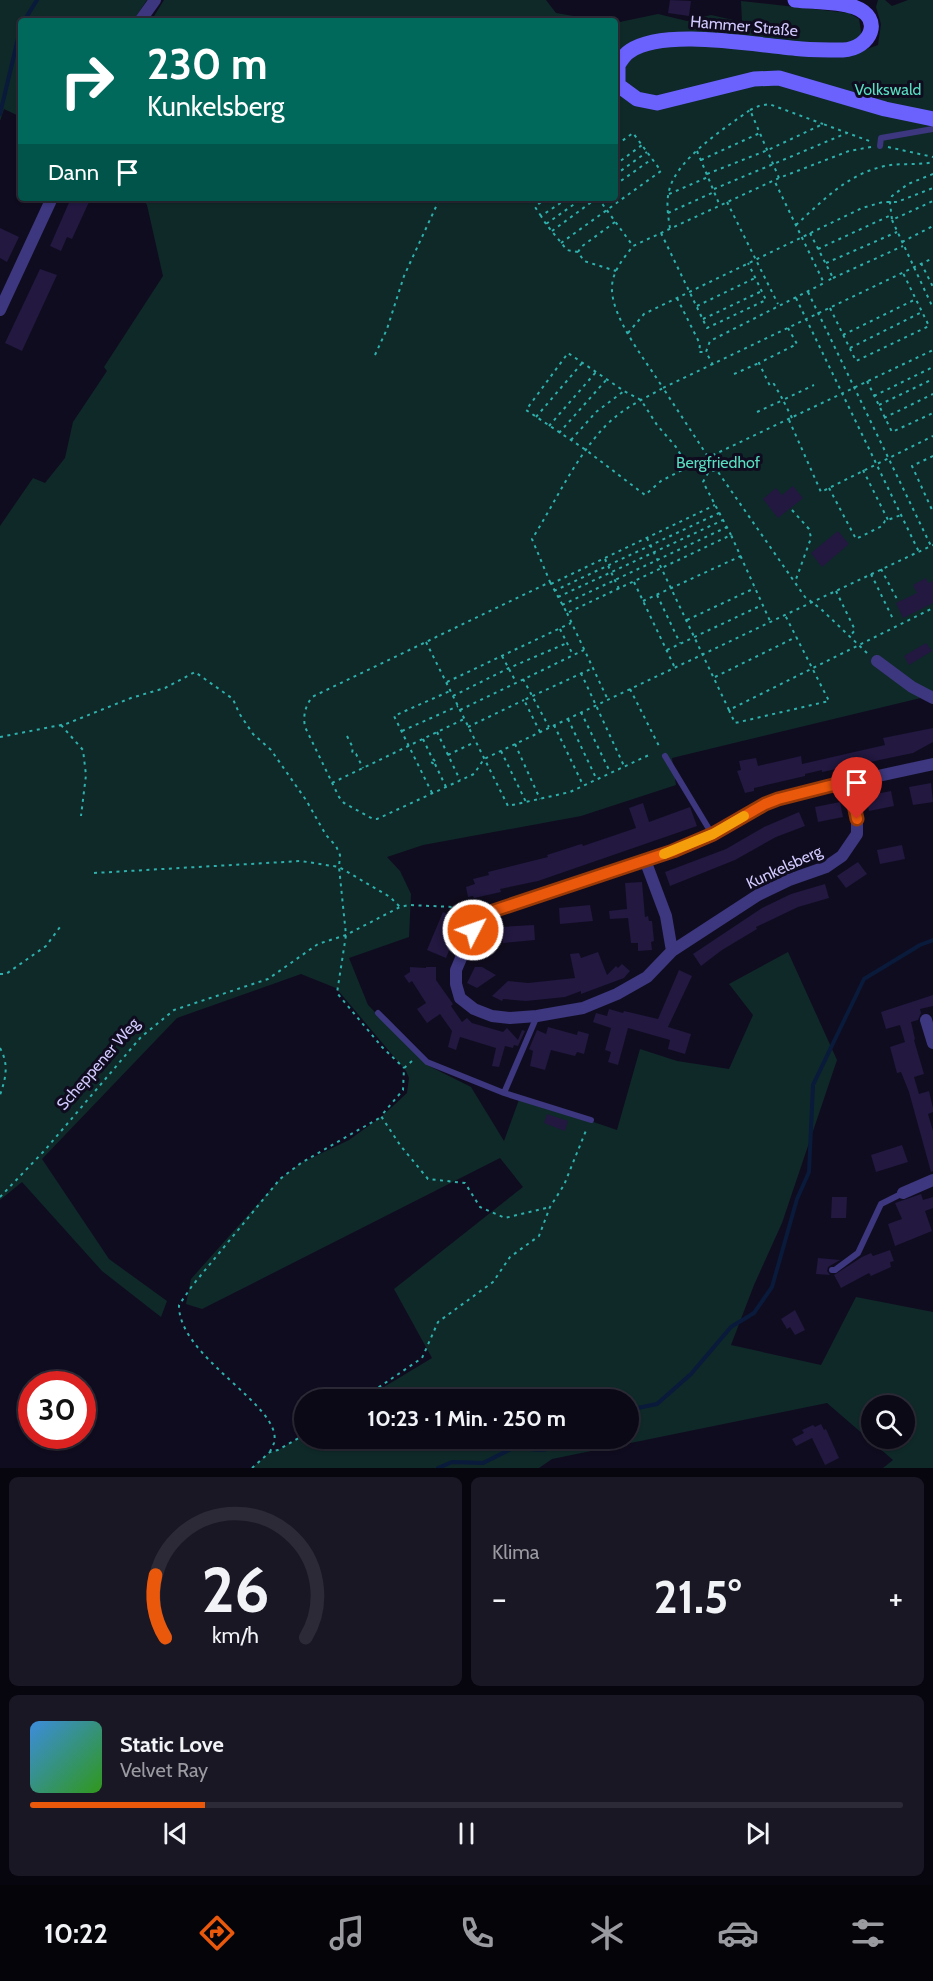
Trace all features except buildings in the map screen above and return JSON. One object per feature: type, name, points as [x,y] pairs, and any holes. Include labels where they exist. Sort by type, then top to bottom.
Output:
[{"type":"main road","name":"Hammer Straße","points":[[618,65],[628,51],[648,43],[688,39],[745,42],[803,49],[847,50],[866,41],[870,36],[872,24],[866,15],[856,8],[795,0]]},
{"type":"main road","name":"Hammer Straße","points":[[618,87],[637,99],[657,103],[754,79],[779,78],[885,109],[933,119]]},
{"type":"street","points":[[142,18],[154,0]]},
{"type":"street","points":[[0,310],[50,201]]},
{"type":"street","points":[[877,661],[912,687],[933,698]]},
{"type":"street","points":[[490,912],[645,860],[713,834],[765,804],[791,795],[933,764]]},
{"type":"street","name":"Kunkelsberg","points":[[490,912],[473,930],[456,970],[456,984],[460,998],[474,1009],[492,1016],[510,1018],[583,1008],[617,994],[647,977],[672,951],[758,895],[789,879],[826,867],[842,856],[857,834],[857,819],[849,781]]},
{"type":"street","points":[[645,860],[666,916],[672,951]]},
{"type":"street","points":[[926,1020],[933,1043]]},
{"type":"street","points":[[903,1193],[933,1180]]},
{"type":"lane","points":[[880,146],[881,138],[933,129]]},
{"type":"lane","points":[[664,756],[713,834]]},
{"type":"lane","points":[[378,1012],[427,1062],[504,1093],[591,1120]]},
{"type":"lane","points":[[504,1093],[537,1016]]},
{"type":"lane","points":[[832,1270],[858,1253],[881,1204],[903,1193]]},
{"type":"path","points":[[670,229],[669,194],[679,170],[697,151],[750,110],[759,106],[769,104],[880,146],[933,157]]},
{"type":"path","points":[[750,110],[779,178]]},
{"type":"path","points":[[669,194],[823,124]]},
{"type":"path","points":[[561,243],[661,171],[633,133],[618,144]]},
{"type":"path","points":[[701,160],[760,133]]},
{"type":"path","points":[[668,213],[773,163],[777,164],[847,133]]},
{"type":"path","points":[[618,163],[642,146]]},
{"type":"path","points":[[877,661],[805,597],[795,583],[716,470],[628,333],[614,306],[612,285],[618,266],[633,246],[779,178],[849,151],[880,146]]},
{"type":"path","points":[[697,151],[720,206]]},
{"type":"path","points":[[618,173],[647,152]]},
{"type":"path","points":[[618,183],[652,159]]},
{"type":"path","points":[[796,225],[841,185],[869,171],[892,165],[933,162]]},
{"type":"path","points":[[933,174],[908,184],[892,196],[890,203],[890,216],[933,308]]},
{"type":"path","points":[[775,181],[824,283]]},
{"type":"path","points":[[628,333],[644,314],[862,208],[883,202],[897,202],[933,188]]},
{"type":"path","points":[[375,355],[387,329],[404,276],[439,201]]},
{"type":"path","points":[[542,201],[535,207],[567,250],[578,252],[584,261],[616,271]]},
{"type":"path","points":[[541,216],[564,201]]},
{"type":"path","points":[[546,224],[578,201]]},
{"type":"path","points":[[552,231],[593,201]]},
{"type":"path","points":[[599,201],[633,246]]},
{"type":"path","points":[[892,220],[933,201]]},
{"type":"path","points":[[727,202],[779,306]]},
{"type":"path","points":[[818,249],[890,216]]},
{"type":"path","points":[[578,252],[581,247],[615,222]]},
{"type":"path","points":[[902,242],[933,226]]},
{"type":"path","points":[[826,263],[897,232]]},
{"type":"path","points":[[661,233],[707,328],[766,300],[748,263]]},
{"type":"path","points":[[810,233],[833,278]]},
{"type":"path","points":[[713,365],[706,352],[710,341],[833,278],[903,246]]},
{"type":"path","points":[[608,700],[572,623],[550,583],[531,539],[586,450],[619,414],[641,400],[933,258]]},
{"type":"path","points":[[921,263],[933,287]]},
{"type":"path","points":[[903,272],[929,326]]},
{"type":"path","points":[[697,306],[755,278]]},
{"type":"path","points":[[703,319],[762,291]]},
{"type":"path","points":[[715,505],[312,697],[307,704],[303,718],[305,727],[344,803],[373,819],[381,818],[474,774],[484,759],[932,545],[808,292]]},
{"type":"path","points":[[677,298],[700,344],[699,352],[706,352]]},
{"type":"path","points":[[796,298],[919,552]]},
{"type":"path","points":[[843,335],[916,299]]},
{"type":"path","points":[[830,308],[856,360],[933,324]]},
{"type":"path","points":[[850,348],[922,312]]},
{"type":"path","points":[[735,374],[797,344],[788,328]]},
{"type":"path","points":[[688,467],[641,400],[624,391],[568,352],[526,410],[586,450],[645,495],[661,481],[688,467],[933,351]]},
{"type":"path","points":[[536,417],[582,362]]},
{"type":"path","points":[[759,363],[770,386],[774,384],[783,400],[821,492],[933,436]]},
{"type":"path","points":[[874,396],[933,367]]},
{"type":"path","points":[[549,426],[596,372]]},
{"type":"path","points":[[560,433],[607,379]]},
{"type":"path","points":[[878,406],[933,379]]},
{"type":"path","points":[[867,381],[891,432],[933,412]]},
{"type":"path","points":[[757,412],[814,385]]},
{"type":"path","points":[[571,441],[596,412],[624,391]]},
{"type":"path","points":[[884,418],[933,394]]},
{"type":"path","points":[[933,456],[912,466],[933,512]]},
{"type":"path","points":[[716,470],[708,473],[703,482],[731,535],[771,622]]},
{"type":"path","points":[[863,470],[888,520]]},
{"type":"path","points":[[829,488],[856,539],[901,515]]},
{"type":"path","points":[[792,510],[809,529],[811,538],[795,583]]},
{"type":"path","points":[[554,591],[719,513]]},
{"type":"path","points":[[558,597],[723,520]]},
{"type":"path","points":[[562,605],[727,527]]},
{"type":"path","points":[[567,613],[731,535]]},
{"type":"path","points":[[647,538],[735,723],[829,701],[785,615]]},
{"type":"path","points":[[643,601],[741,556]]},
{"type":"path","points":[[604,557],[619,589]]},
{"type":"path","points":[[881,569],[898,602]]},
{"type":"path","points":[[871,574],[893,619]]},
{"type":"path","points":[[634,582],[675,668]]},
{"type":"path","points":[[687,620],[755,588]]},
{"type":"path","points":[[836,591],[855,630],[849,637]]},
{"type":"path","points":[[657,595],[680,643]]},
{"type":"path","points":[[667,650],[763,604]]},
{"type":"path","points":[[729,710],[933,608]]},
{"type":"path","points":[[446,682],[572,623]]},
{"type":"path","points":[[560,628],[573,656]]},
{"type":"path","points":[[714,677],[796,637]]},
{"type":"path","points":[[426,642],[508,806],[570,792],[649,754]]},
{"type":"path","points":[[453,696],[567,643]]},
{"type":"path","points":[[460,710],[584,650]]},
{"type":"path","points":[[502,656],[516,683]]},
{"type":"path","points":[[468,727],[593,668]]},
{"type":"path","points":[[0,737],[61,725],[131,698],[165,688],[195,672],[233,699],[238,713],[254,734],[271,750],[306,800],[326,836],[336,846],[340,855],[339,867],[346,935],[337,993],[382,1047],[404,1068]]},
{"type":"path","points":[[581,673],[624,766]]},
{"type":"path","points":[[523,679],[549,728]]},
{"type":"path","points":[[630,689],[664,756]]},
{"type":"path","points":[[432,794],[394,716],[450,691]]},
{"type":"path","points":[[524,700],[540,732]]},
{"type":"path","points":[[402,731],[458,706]]},
{"type":"path","points":[[581,712],[610,772]]},
{"type":"path","points":[[332,783],[464,719]]},
{"type":"path","points":[[568,719],[597,779]]},
{"type":"path","points":[[61,725],[83,750],[87,776],[81,816]]},
{"type":"path","points":[[554,725],[583,785]]},
{"type":"path","points":[[437,732],[460,780]]},
{"type":"path","points":[[347,736],[353,748],[352,753],[356,754],[363,768]]},
{"type":"path","points":[[423,739],[433,760],[431,763],[435,764],[446,787]]},
{"type":"path","points":[[448,755],[476,742]]},
{"type":"path","points":[[515,744],[540,798]]},
{"type":"path","points":[[501,751],[526,802]]},
{"type":"path","points":[[94,873],[301,861],[339,867],[390,897],[400,907]]},
{"type":"path","name":"Scheppener Weg","points":[[0,1197],[45,1150],[141,1037],[174,1010],[268,980],[318,944],[346,935],[400,907],[410,905],[473,907],[490,912]]},
{"type":"path","points":[[0,974],[6,974],[46,946],[60,927]]},
{"type":"path","points":[[0,1048],[6,1058],[7,1071],[0,1095]]},
{"type":"path","points":[[252,1468],[270,1452],[274,1442],[274,1435],[268,1420],[192,1342],[184,1326],[179,1305],[280,1179],[300,1163],[381,1117],[403,1090],[404,1068],[419,1055]]},
{"type":"path","points":[[381,1117],[428,1179],[465,1183],[480,1207],[505,1218],[550,1207]]},
{"type":"path","points":[[376,1389],[422,1358],[438,1322],[493,1282],[510,1257],[539,1236],[550,1207],[564,1185],[591,1120]]},
{"type":"path","points":[[270,1452],[294,1441]]},
{"type":"green space","points":[[0,0],[147,0],[135,18],[18,18],[18,116],[4,109],[0,121]]},
{"type":"green space","points":[[164,0],[546,0],[556,13],[585,18],[153,18]]},
{"type":"green space","points":[[878,0],[885,0],[892,6],[908,0],[933,0],[933,695],[672,758],[676,785],[581,816],[423,845],[387,857],[400,871],[411,894],[409,937],[349,958],[368,1005],[427,1065],[471,1087],[504,1141],[520,1097],[617,1130],[640,1049],[677,1061],[729,1069],[753,1015],[729,984],[788,952],[837,1060],[782,1223],[754,1285],[731,1345],[821,1365],[856,1297],[933,1312],[933,1468],[883,1468],[893,1460],[880,1449],[915,1449],[915,1395],[861,1395],[861,1432],[827,1403],[639,1441],[639,1389],[381,1389],[432,1358],[394,1289],[523,1187],[500,1158],[202,1309],[186,1304],[191,1279],[280,1179],[301,1163],[349,1140],[381,1117],[407,1093],[409,1078],[406,1071],[336,988],[301,974],[177,1018],[42,1159],[109,1259],[167,1301],[161,1317],[102,1271],[22,1182],[0,1200],[0,526],[33,478],[45,483],[65,458],[73,422],[107,371],[104,367],[163,276],[144,201],[618,201],[618,22],[658,14],[687,21],[711,15],[742,22],[741,1],[849,13],[859,19],[864,50],[878,45],[881,24],[876,7]]},
{"type":"green space","points":[[294,1441],[294,1449],[601,1449],[552,1459],[539,1468],[252,1468],[270,1452]]},
{"type":"waterway","points":[[26,18],[37,0]]},
{"type":"waterway","points":[[0,114],[18,39]]},
{"type":"waterway","points":[[639,1408],[657,1404],[691,1374],[731,1327],[754,1313],[772,1287],[797,1199],[809,1172],[813,1085],[864,979],[920,945],[933,940]]},
{"type":"waterway","points":[[438,1468],[452,1462],[483,1463],[511,1449]]},
{"type":"waterway","points":[[532,1449],[548,1449]]},
{"type":"slow traffic","points":[[664,854],[713,834],[744,816]]},
{"type":"route","points":[[473,930],[490,912],[673,851],[713,834],[765,804],[791,795],[849,781],[857,819]]},
{"type":"park label","name":"Volkswald","points":[[888,89]]},
{"type":"park label","name":"Bergfriedhof","points":[[718,462]]}]
